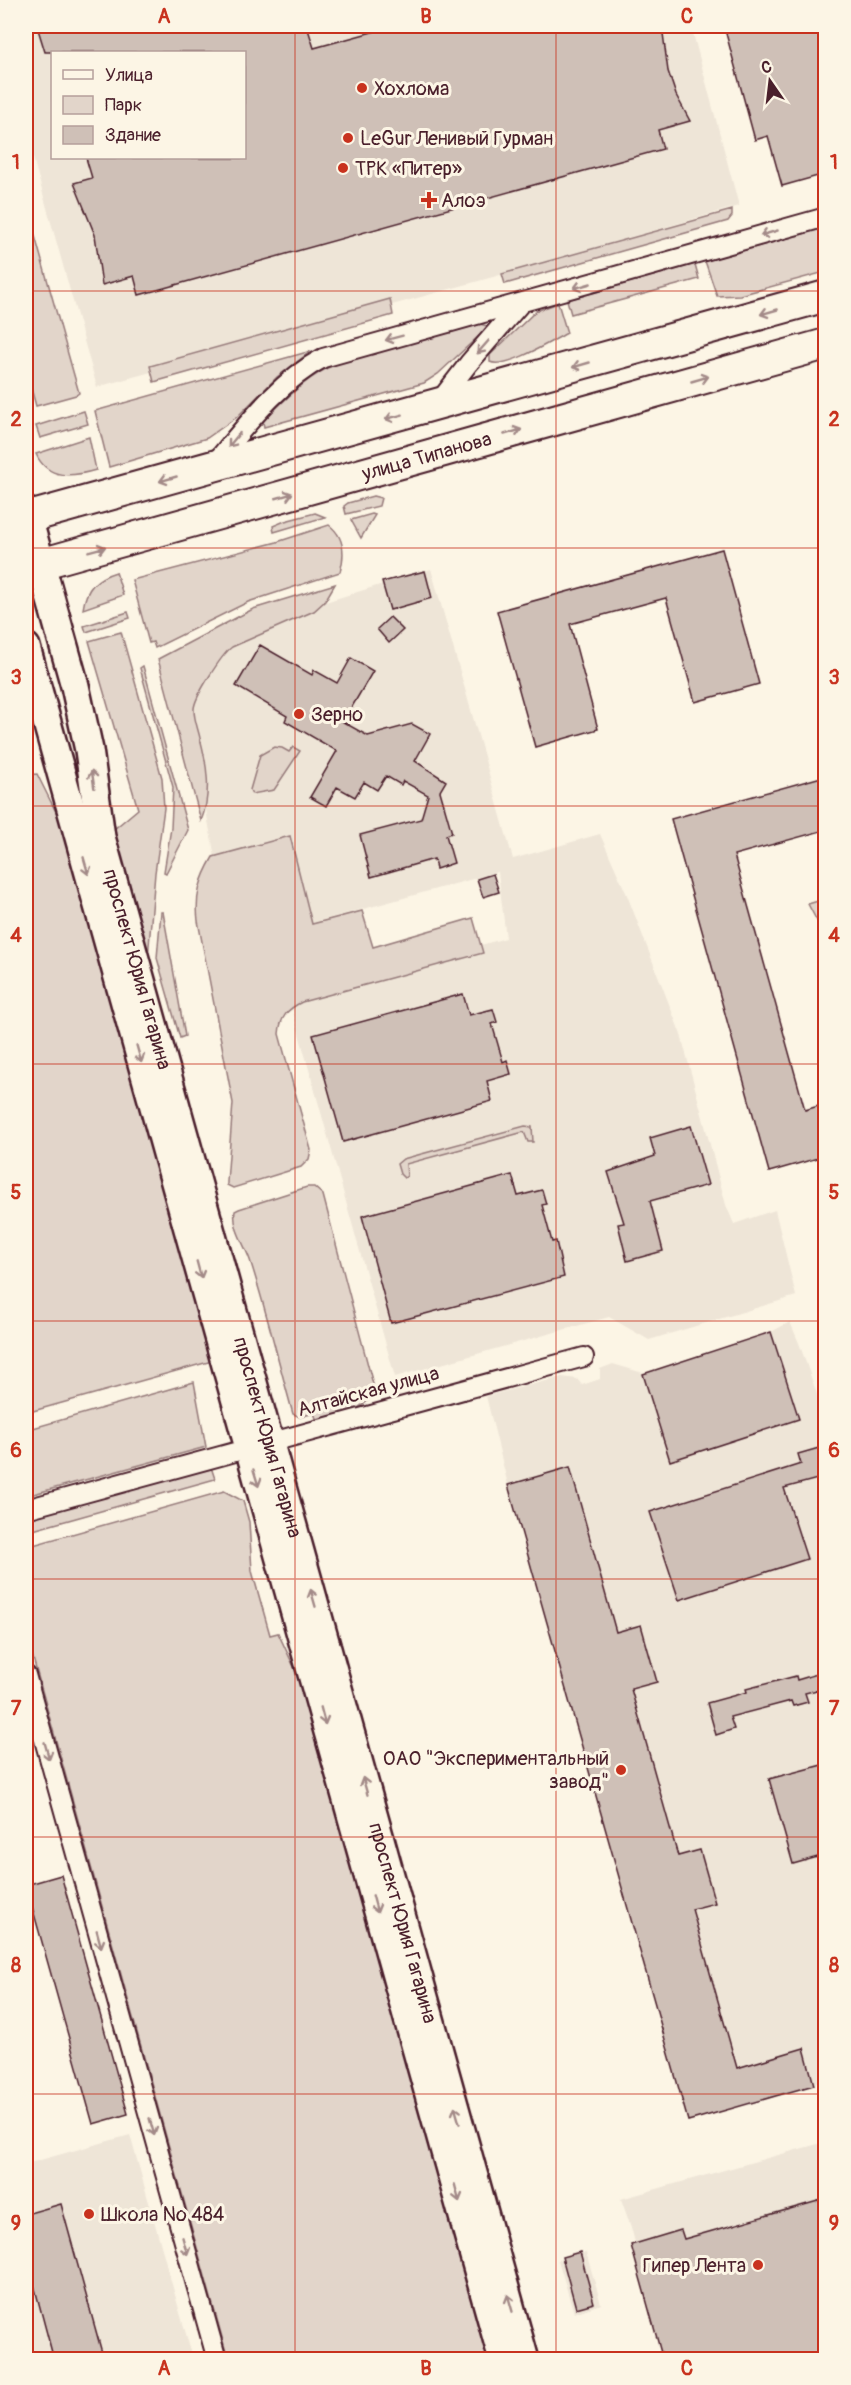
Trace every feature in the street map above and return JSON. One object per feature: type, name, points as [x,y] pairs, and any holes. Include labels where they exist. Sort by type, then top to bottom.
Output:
[{"type":"main road","points":[[26,516],[212,467],[825,296]]},
{"type":"main road","name":"улица Типанова","points":[[33,566],[825,344]]},
{"type":"main road","name":"проспект Юрия Гагарина","points":[[26,516],[33,566],[75,686],[89,750],[101,837],[258,1444],[503,2360]]},
{"type":"main road","name":"проспект Юрия Гагарина","points":[[26,647],[525,2360]]},
{"type":"street","points":[[212,467],[251,418],[309,365],[343,352],[825,217]]},
{"type":"street","points":[[437,405],[469,363],[521,303]]},
{"type":"street","name":"Алтайская улица","points":[[26,1509],[584,1357]]},
{"type":"street","points":[[26,1675],[217,2360]]},
{"type":"shaded area","name":"ТРК «Питер»","points":[[26,26],[691,26],[739,206],[97,387],[26,133]]},
{"type":"shaded area","points":[[431,569],[513,859],[600,834],[627,895],[681,1035],[726,1205],[734,1224],[775,1210],[796,1296],[649,1340],[609,1317],[395,1377],[289,998],[506,938],[498,872],[232,945],[186,707],[219,642],[268,620]]},
{"type":"shaded area","points":[[790,1322],[818,1397],[826,1404],[825,1503],[817,1544],[826,1575],[825,2080],[688,2121],[508,1485],[486,1396],[562,1377],[577,1379],[582,1385],[600,1379],[600,1369],[613,1364],[643,1373],[771,1332]]},
{"type":"shaded area","name":"Школа № 484","points":[[130,2135],[193,2359],[26,2360],[26,2164]]},
{"type":"shaded area","points":[[825,2142],[825,2359],[665,2359],[631,2227],[621,2199]]},
{"type":"shaded area","points":[[586,2252],[601,2304],[574,2313],[558,2260]]},
{"type":"green space","points":[[26,204],[79,393],[36,406],[31,388],[26,389]]},
{"type":"green space","points":[[732,210],[732,216],[728,221],[505,284],[502,274]]},
{"type":"green space","points":[[825,228],[825,272],[740,295],[717,296],[705,261]]},
{"type":"green space","points":[[695,264],[699,279],[571,314],[567,300]]},
{"type":"green space","points":[[390,299],[393,315],[154,382],[150,366]]},
{"type":"green space","points":[[558,303],[567,333],[517,358],[506,362],[490,362],[490,355],[536,311]]},
{"type":"green space","points":[[480,324],[487,326],[483,332],[438,374],[424,383],[264,427],[263,422],[267,417],[291,394],[316,374],[336,364]]},
{"type":"green space","points":[[311,351],[277,377],[237,417],[207,438],[109,467],[95,411]]},
{"type":"green space","points":[[84,411],[88,424],[40,438],[36,426]]},
{"type":"green space","points":[[89,437],[96,470],[70,475],[54,472],[41,462],[36,454]]},
{"type":"green space","points":[[373,496],[381,498],[379,506],[346,514],[344,506],[348,503]]},
{"type":"green space","points":[[315,513],[325,517],[274,532],[273,526]]},
{"type":"green space","points":[[375,515],[361,538],[351,520]]},
{"type":"green space","points":[[329,525],[341,541],[343,559],[340,572],[248,602],[155,648],[153,642],[149,643],[132,580],[277,542]]},
{"type":"green space","points":[[116,572],[123,595],[83,609],[93,585],[103,577]]},
{"type":"green space","points":[[335,584],[325,601],[314,611],[232,647],[203,687],[194,710],[205,758],[207,779],[206,800],[201,821],[158,659],[253,609]]},
{"type":"green space","points":[[128,612],[130,618],[86,632],[84,626]]},
{"type":"green space","points":[[121,632],[162,778],[164,808],[155,873],[148,958],[113,830],[138,809],[89,641]]},
{"type":"green space","points":[[143,666],[188,830],[166,873],[164,872],[171,828],[173,787],[140,668]]},
{"type":"green space","points":[[274,747],[289,752],[293,747],[300,751],[274,790],[252,794],[250,790],[260,755]]},
{"type":"green space","points":[[26,762],[29,775],[37,774],[62,824],[212,1361],[26,1413]]},
{"type":"green space","points":[[290,836],[312,924],[362,911],[373,947],[473,918],[483,953],[302,1002],[288,1011],[281,1023],[279,1034],[311,1150],[309,1159],[301,1167],[233,1188],[227,1185],[227,1182],[233,1103],[198,921],[198,896],[202,880],[213,857]]},
{"type":"green space","points":[[826,899],[825,925],[817,921],[808,904]]},
{"type":"green space","points":[[161,912],[163,912],[185,1036],[180,1038],[157,958]]},
{"type":"green space","points":[[525,1126],[532,1127],[533,1142],[528,1142],[524,1132],[406,1164],[407,1176],[404,1178],[400,1174],[397,1164],[403,1159]]},
{"type":"green space","points":[[307,1187],[314,1187],[323,1195],[374,1388],[371,1396],[359,1408],[317,1421],[314,1413],[300,1417],[293,1414],[257,1282],[237,1231],[235,1218],[235,1211],[239,1209]]},
{"type":"green space","points":[[194,1382],[206,1447],[26,1496],[26,1430]]},
{"type":"green space","points":[[211,1467],[215,1479],[26,1532],[26,1519]]},
{"type":"green space","points":[[224,1491],[243,1501],[249,1522],[252,1571],[270,1635],[278,1633],[303,1686],[491,2359],[228,2359],[26,1633],[26,1547]]},
{"type":"building","name":"ТРК «Питер»","points":[[37,26],[94,26],[96,30],[113,26],[307,26],[314,48],[394,26],[662,26],[668,71],[676,95],[690,121],[658,130],[663,149],[139,295],[134,276],[102,285],[95,235],[74,183],[92,178],[86,159],[246,159],[246,51],[45,52]]},
{"type":"building","points":[[724,26],[825,26],[825,174],[782,186],[768,136],[755,140]]},
{"type":"building","points":[[722,549],[759,684],[695,702],[666,598],[570,624],[598,729],[535,747],[497,611]]},
{"type":"building","points":[[425,571],[432,598],[390,610],[382,582]]},
{"type":"building","points":[[390,617],[403,630],[389,643],[377,629]]},
{"type":"building","points":[[260,645],[312,675],[314,670],[337,683],[351,658],[373,671],[343,722],[368,736],[412,724],[430,734],[415,761],[446,781],[440,791],[452,833],[446,835],[454,863],[436,869],[434,859],[371,877],[360,835],[421,819],[428,795],[403,781],[401,785],[386,776],[377,790],[364,782],[355,797],[337,787],[326,806],[310,797],[337,751],[285,721],[287,716],[236,686]]},
{"type":"building","points":[[825,776],[825,830],[734,855],[805,1110],[825,1104],[825,1156],[769,1172],[671,819]]},
{"type":"building","points":[[493,874],[499,892],[483,897],[477,879]]},
{"type":"building","points":[[463,994],[469,1015],[493,1009],[497,1022],[492,1024],[503,1062],[507,1060],[511,1074],[487,1081],[492,1101],[343,1142],[313,1035]]},
{"type":"building","points":[[691,1126],[708,1185],[650,1201],[663,1251],[627,1261],[618,1224],[624,1223],[608,1172],[655,1156],[650,1138]]},
{"type":"building","points":[[512,1175],[518,1196],[542,1190],[546,1204],[542,1205],[552,1242],[556,1241],[564,1277],[391,1323],[362,1216]]},
{"type":"building","points":[[771,1332],[799,1419],[670,1461],[643,1374]]},
{"type":"building","points":[[819,1448],[821,1457],[825,1455],[825,1477],[784,1488],[807,1559],[679,1600],[650,1512],[801,1464],[798,1454]]},
{"type":"building","name":"ОАО \"Экспериментальный завод\"","points":[[570,1467],[616,1632],[641,1625],[657,1682],[631,1689],[678,1856],[700,1850],[715,1903],[692,1909],[737,2068],[804,2048],[814,2085],[688,2121],[508,1485]]},
{"type":"building","points":[[817,1674],[821,1689],[805,1693],[808,1702],[793,1706],[791,1701],[730,1717],[734,1729],[716,1735],[707,1703],[747,1692],[746,1689],[796,1676],[797,1680]]},
{"type":"building","points":[[822,1765],[825,1778],[825,1855],[793,1864],[769,1779]]},
{"type":"building","points":[[61,1875],[128,2114],[93,2124],[26,1885]]},
{"type":"building","name":"Гипер Лента","points":[[825,2199],[825,2360],[663,2360],[631,2245],[681,2230],[684,2239]]},
{"type":"building","points":[[61,2204],[104,2360],[54,2360],[26,2255],[26,2214]]},
{"type":"building","points":[[580,2252],[594,2303],[576,2308],[562,2257]]},
{"type":"place","name":"Хохлома","points":[[362,88]]},
{"type":"place","name":"LeGur Ленивый Гурман","points":[[348,138]]},
{"type":"place","name":"ТРК «Питер»","points":[[343,168]]},
{"type":"place","name":"Алоэ","points":[[429,200]]},
{"type":"place","name":"Зерно","points":[[299,714]]},
{"type":"place","name":"ОАО \"Экспериментальный завод\"","points":[[621,1770]]},
{"type":"place","name":"Школа № 484","points":[[89,2214]]},
{"type":"place","name":"Гипер Лента","points":[[758,2265]]}]
